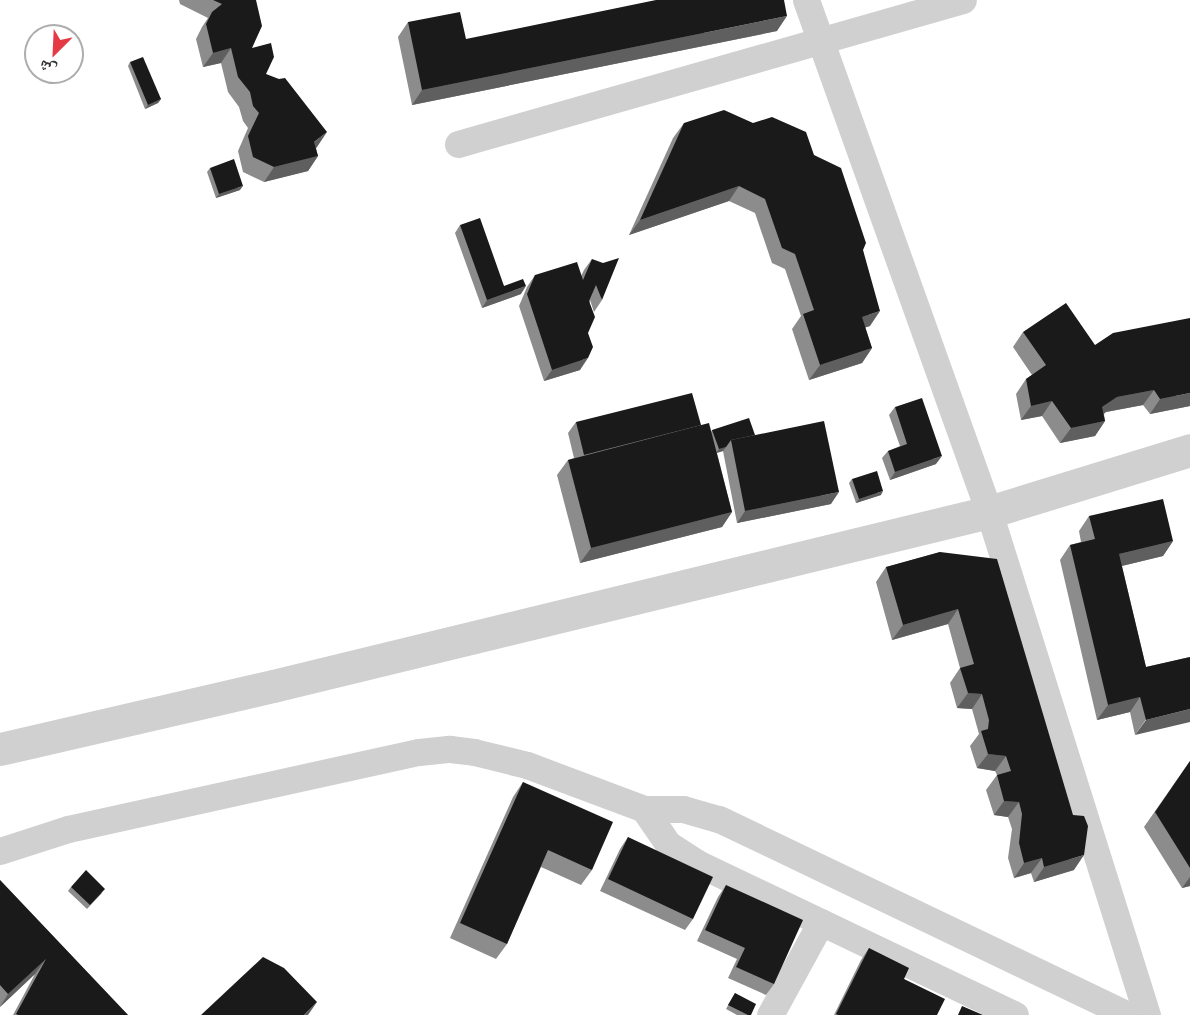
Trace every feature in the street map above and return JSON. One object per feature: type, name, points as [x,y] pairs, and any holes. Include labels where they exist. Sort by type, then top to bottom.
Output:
[{"type":"street","points":[[806,0],[988,512],[1147,1015]]},
{"type":"street","points":[[458,144],[963,0]]},
{"type":"street","points":[[0,749],[285,684],[988,512],[1190,450]]},
{"type":"street","points":[[0,851],[68,830],[419,752],[450,749],[474,752],[527,765],[644,809],[683,809],[719,819],[1128,1015]]},
{"type":"street","points":[[644,809],[668,844],[682,854],[1015,1015]]},
{"type":"street","points":[[770,1015],[821,922]]},
{"type":"building","points":[[213,0],[256,0],[262,26],[252,48],[271,43],[274,57],[266,74],[279,79],[285,78],[327,132],[314,142],[318,156],[274,167],[253,157],[248,136],[259,113],[253,106],[250,92],[238,77],[231,48],[213,53],[206,24],[212,12],[222,4]]},
{"type":"building","points":[[656,0],[784,0],[787,16],[422,90],[408,22],[460,12],[466,39]]},
{"type":"building","points":[[143,57],[161,99],[148,105],[130,62]]},
{"type":"building","points":[[724,110],[753,123],[772,117],[806,132],[814,155],[841,168],[866,243],[863,250],[880,311],[862,317],[872,348],[820,365],[803,314],[814,310],[795,254],[782,248],[765,199],[739,186],[640,220],[684,123]]},
{"type":"building","points":[[234,159],[243,186],[219,194],[210,168]]},
{"type":"building","points":[[480,218],[504,286],[523,279],[526,286],[487,300],[460,225]]},
{"type":"building","points":[[619,258],[602,300],[596,285],[589,301],[595,317],[588,333],[593,347],[588,358],[552,370],[527,294],[535,275],[577,262],[583,280],[592,259],[603,263]]},
{"type":"building","points":[[1066,303],[1095,345],[1113,333],[1190,318],[1190,393],[1160,399],[1154,390],[1117,397],[1102,407],[1105,421],[1071,428],[1052,401],[1031,406],[1026,379],[1046,365],[1023,332]]},
{"type":"building","points":[[692,393],[701,425],[584,455],[576,422]]},
{"type":"building","points":[[922,398],[942,456],[895,472],[888,451],[907,444],[895,407]]},
{"type":"building","points":[[749,418],[755,435],[731,440],[726,447],[719,449],[712,430]]},
{"type":"building","points":[[824,421],[839,492],[745,511],[731,440]]},
{"type":"building","points":[[709,423],[732,512],[591,548],[568,460]]},
{"type":"building","points":[[877,471],[883,491],[859,499],[852,479]]},
{"type":"building","points":[[1163,499],[1173,541],[1119,554],[1146,667],[1190,657],[1190,709],[1146,720],[1140,697],[1108,705],[1070,545],[1095,539],[1089,516]]},
{"type":"building","points":[[940,552],[997,559],[1073,815],[1084,816],[1088,826],[1084,855],[1044,867],[1042,858],[1024,863],[1019,843],[1022,814],[1019,802],[1004,801],[997,775],[1011,771],[1006,756],[988,754],[981,731],[988,729],[989,720],[982,694],[968,693],[960,668],[974,664],[958,609],[903,625],[886,567]]},
{"type":"building","points":[[1190,761],[1190,868],[1155,812]]},
{"type":"building","points":[[523,782],[613,822],[592,870],[548,850],[507,944],[460,923]]},
{"type":"building","points":[[628,837],[713,877],[693,919],[608,879]]},
{"type":"building","points":[[86,870],[105,889],[90,905],[71,887]]},
{"type":"building","points":[[0,880],[128,1015],[16,1014],[46,959],[8,994],[0,985]]},
{"type":"building","points":[[726,885],[803,920],[774,984],[736,967],[745,948],[705,930]]},
{"type":"building","points":[[869,948],[909,968],[904,979],[945,999],[937,1015],[836,1014]]},
{"type":"building","points":[[263,957],[284,968],[317,1002],[304,1015],[201,1015]]},
{"type":"building","points":[[735,993],[756,1004],[751,1015],[728,1005]]},
{"type":"building","points":[[962,1006],[983,1015],[958,1015]]}]
